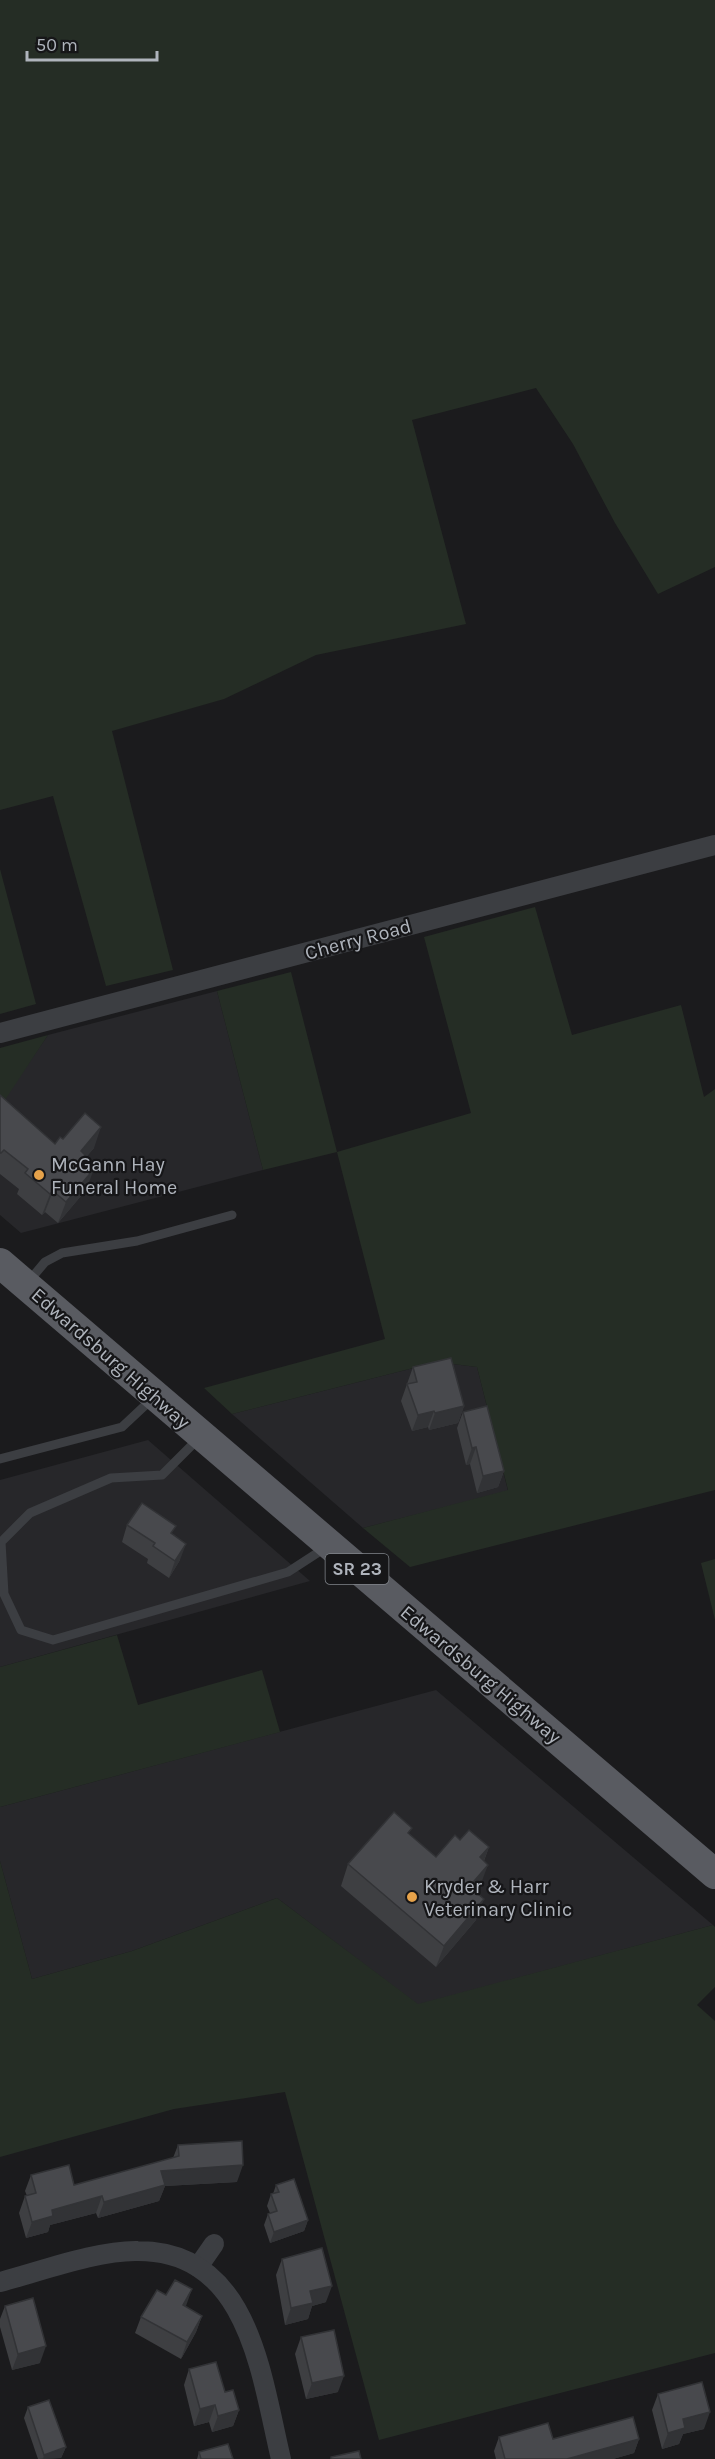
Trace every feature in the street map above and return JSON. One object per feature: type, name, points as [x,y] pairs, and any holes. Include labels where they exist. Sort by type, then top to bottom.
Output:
[{"type":"main road","name":"Edwardsburg Highway","points":[[0,1263],[715,1874]]},
{"type":"street","name":"Cherry Road","points":[[0,1033],[715,844]]},
{"type":"street","points":[[198,2267],[214,2244]]},
{"type":"street","points":[[0,2282],[102,2256],[137,2251],[180,2258],[198,2267],[220,2286],[235,2304],[246,2324],[281,2459]]},
{"type":"lane","points":[[25,1285],[45,1262],[62,1253],[137,1241],[232,1215]]},
{"type":"lane","points":[[0,1459],[122,1427],[155,1395]]},
{"type":"lane","points":[[202,1436],[162,1476],[111,1478],[30,1513],[0,1542],[4,1594],[21,1630],[53,1640],[288,1572],[330,1545]]},
{"type":"shaded area","points":[[0,0],[715,0],[715,567],[658,594],[615,523],[573,444],[536,388],[412,420],[466,624],[316,655],[224,699],[112,731],[173,970],[106,986],[53,796],[0,810]]},
{"type":"shaded area","points":[[0,869],[36,1004],[0,1014]]},
{"type":"shaded area","points":[[535,907],[572,1035],[681,1005],[704,1097],[715,1089],[715,1490],[410,1567],[363,1528],[508,1490],[477,1367],[437,1362],[232,1414],[204,1388],[385,1339],[337,1152],[471,1113],[424,937]]},
{"type":"shaded area","points":[[291,972],[337,1152],[263,1170],[217,991]]},
{"type":"shaded area","points":[[217,991],[263,1170],[21,1233],[0,1215],[0,1105],[48,1035]]},
{"type":"shaded area","points":[[48,1035],[1,1106],[0,1048]]},
{"type":"shaded area","points":[[437,1362],[477,1367],[508,1491],[363,1528],[232,1414]]},
{"type":"shaded area","points":[[148,1440],[310,1581],[0,1667],[0,1480]]},
{"type":"shaded area","points":[[715,1559],[715,1620],[701,1563]]},
{"type":"shaded area","points":[[117,1635],[138,1705],[262,1670],[280,1732],[0,1807],[0,1667]]},
{"type":"shaded area","points":[[436,1690],[713,1925],[418,2005],[277,1898],[132,1951],[32,1979],[0,1861],[0,1807]]},
{"type":"shaded area","points":[[0,1861],[32,1979],[132,1951],[277,1898],[418,2004],[713,1925],[715,1927],[715,1987],[697,2005],[715,2021],[715,2353],[379,2440],[285,2092],[174,2109],[0,2157]]},
{"type":"building","points":[[0,1095],[55,1144],[60,1137],[63,1139],[85,1113],[101,1127],[81,1151],[85,1155],[82,1159],[94,1169],[66,1202],[53,1191],[50,1194],[25,1173],[28,1169],[4,1150],[0,1153]]},
{"type":"building","points":[[451,1358],[464,1406],[418,1415],[407,1384],[417,1382],[413,1367]]},
{"type":"building","points":[[487,1406],[504,1471],[483,1476],[476,1447],[472,1448],[463,1412]]},
{"type":"building","points":[[142,1503],[176,1526],[171,1533],[186,1544],[175,1561],[153,1546],[155,1543],[127,1525]]},
{"type":"building","name":"Kryder & Harr Veterinary Clinic","points":[[394,1812],[412,1828],[408,1833],[436,1857],[455,1835],[460,1840],[469,1830],[489,1847],[480,1857],[488,1865],[469,1887],[484,1899],[444,1946],[348,1864]]},
{"type":"building","points":[[242,2141],[243,2165],[161,2171],[165,2185],[104,2202],[102,2196],[52,2210],[53,2216],[32,2222],[25,2196],[36,2193],[31,2175],[69,2165],[74,2185],[179,2156],[178,2145]]},
{"type":"building","points":[[294,2179],[308,2220],[274,2232],[268,2214],[277,2211],[271,2194],[279,2192],[276,2185]]},
{"type":"building","points":[[322,2248],[332,2286],[310,2291],[313,2303],[291,2308],[282,2259]]},
{"type":"building","points":[[175,2280],[192,2289],[183,2305],[202,2316],[187,2342],[141,2317],[157,2290],[166,2295]]},
{"type":"building","points":[[33,2298],[46,2346],[18,2354],[5,2306]]},
{"type":"building","points":[[334,2330],[344,2376],[312,2383],[301,2337]]},
{"type":"building","points":[[216,2362],[225,2392],[233,2390],[239,2410],[218,2416],[215,2405],[200,2409],[189,2369]]},
{"type":"building","points":[[702,2382],[710,2412],[683,2419],[685,2428],[668,2433],[658,2394]]},
{"type":"building","points":[[49,2400],[66,2447],[44,2455],[28,2407]]},
{"type":"building","points":[[633,2417],[639,2439],[567,2459],[505,2459],[499,2437],[548,2423],[553,2439]]},
{"type":"building","points":[[228,2444],[233,2459],[201,2459],[199,2452]]},
{"type":"building","points":[[359,2451],[361,2459],[331,2459],[331,2457]]},
{"type":"place","name":"McGann Hay Funeral Home","points":[[39,1175]]},
{"type":"place","name":"Kryder & Harr Veterinary Clinic","points":[[412,1897]]}]
